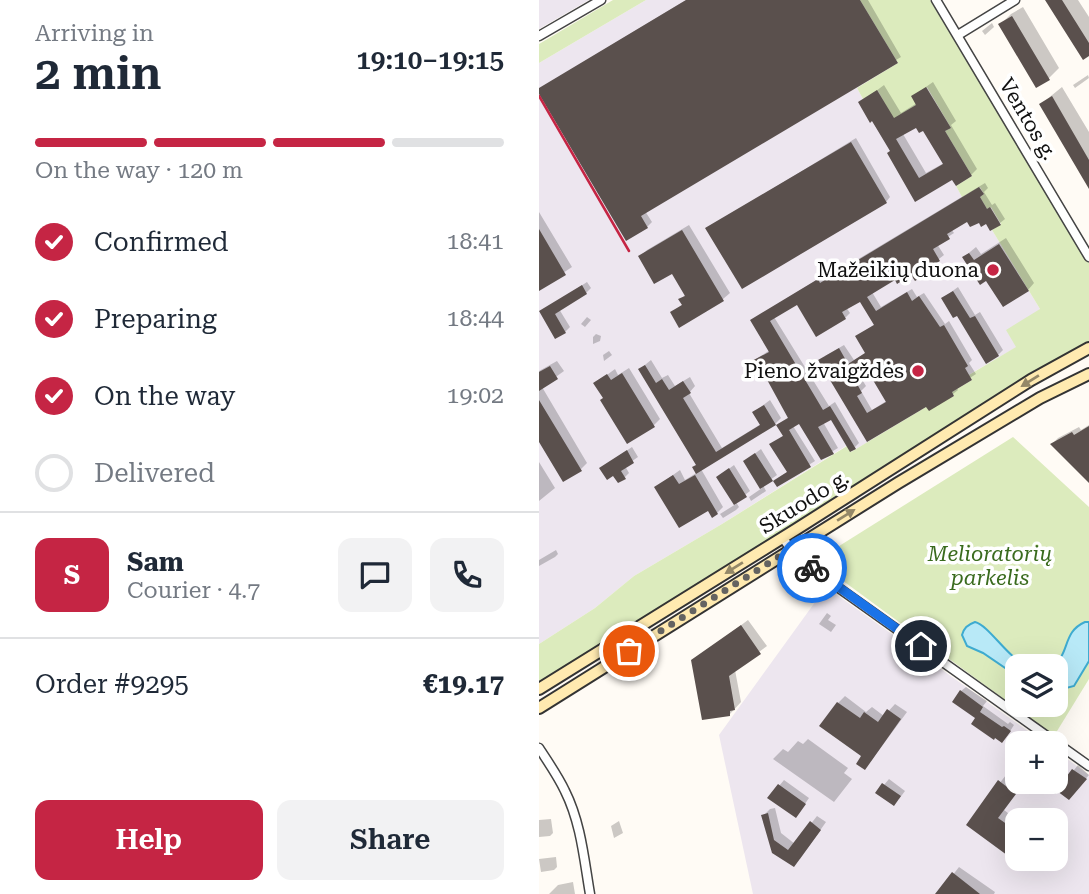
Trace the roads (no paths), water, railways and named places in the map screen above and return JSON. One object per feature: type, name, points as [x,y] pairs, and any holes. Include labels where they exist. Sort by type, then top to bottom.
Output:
[{"type":"main road","name":"Skuodo g.","points":[[539,689],[1031,380],[1089,348]]},
{"type":"main road","name":"Skuodo g.","points":[[539,708],[791,549],[1040,398],[1089,374]]},
{"type":"street","points":[[539,36],[601,0]]},
{"type":"street","name":"Ventos g.","points":[[936,0],[1089,257]]},
{"type":"street","points":[[958,35],[1015,0]]},
{"type":"street","points":[[783,538],[791,549],[822,576],[1089,766]]},
{"type":"street","points":[[539,748],[565,790],[573,811],[590,894]]},
{"type":"water","points":[[975,622],[987,629],[1010,654],[1005,654],[1005,668],[967,646],[962,635],[970,624]]},
{"type":"water","points":[[1089,622],[1089,661],[1074,686],[1068,688],[1068,654],[1062,654],[1077,627]]},
{"type":"railway","points":[[539,96],[629,251]]},
{"type":"place","name":"Mažeikių duona","points":[[993,270]]},
{"type":"place","name":"Pieno žvaigždės","points":[[918,371]]},
{"type":"park label","name":"Melioratorių parkelis","points":[[990,566]]}]
